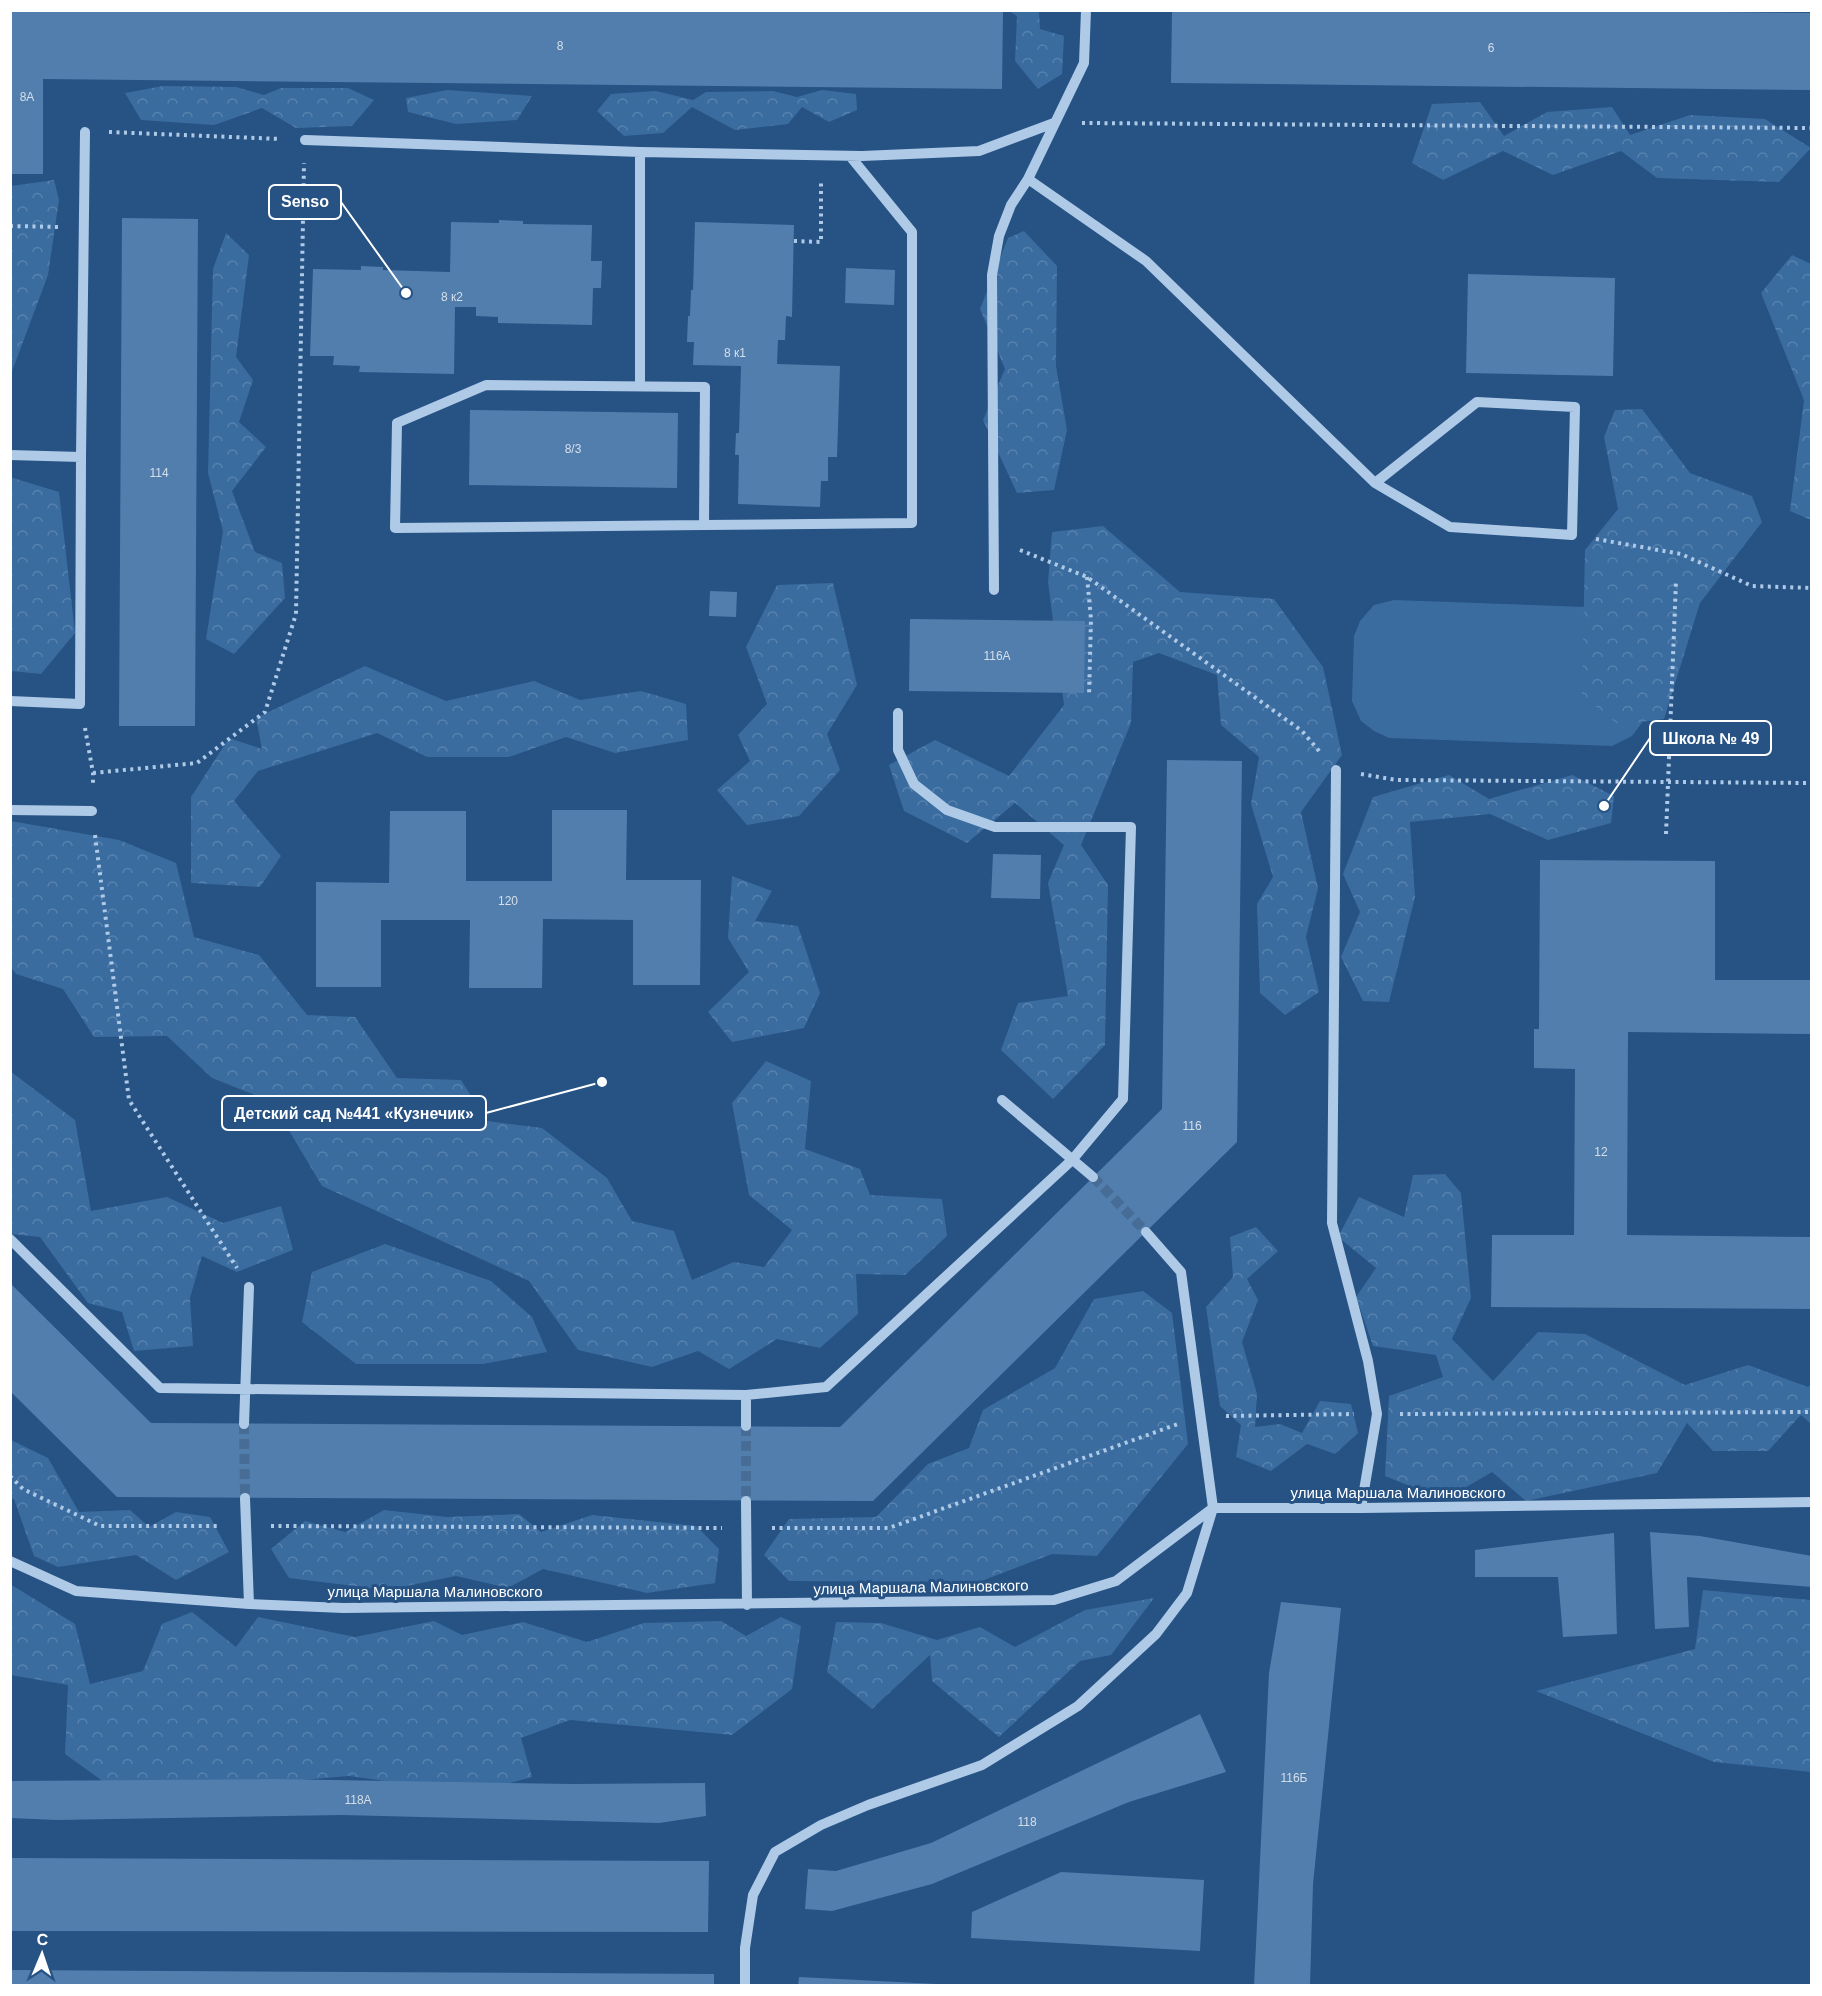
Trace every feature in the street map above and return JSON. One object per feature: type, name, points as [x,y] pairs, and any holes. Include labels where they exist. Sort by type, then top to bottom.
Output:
[{"type":"street","points":[[994,590],[992,275],[999,236],[1011,205],[1028,179],[1084,63],[1086,10]]},
{"type":"street","points":[[305,140],[640,152],[850,156],[979,151],[1054,123]]},
{"type":"street","points":[[10,702],[80,704],[85,132]]},
{"type":"street","points":[[640,152],[640,386]]},
{"type":"street","points":[[704,525],[705,387],[486,385],[397,423],[395,528],[912,523],[912,232],[850,156]]},
{"type":"street","points":[[1028,179],[1146,261],[1375,483],[1450,527],[1572,535],[1575,407],[1477,402],[1375,483]]},
{"type":"street","points":[[10,455],[81,457]]},
{"type":"street","points":[[10,1239],[160,1388],[746,1395],[826,1387],[1072,1160],[1123,1099],[1131,827],[995,827],[947,810],[914,784],[898,750],[898,713]]},
{"type":"street","points":[[1336,770],[1332,1223],[1368,1361],[1377,1414],[1361,1508]]},
{"type":"street","points":[[10,810],[92,811]]},
{"type":"street","points":[[1002,1100],[1093,1177]]},
{"type":"street","points":[[745,1986],[745,1948],[753,1895],[775,1852],[821,1825],[868,1805],[982,1765],[1078,1706],[1156,1634],[1187,1593],[1213,1508],[1181,1272],[1146,1233]]},
{"type":"street","points":[[244,1424],[249,1287]]},
{"type":"street","points":[[746,1395],[746,1426]]},
{"type":"street","points":[[245,1498],[249,1604]]},
{"type":"street","points":[[746,1501],[747,1605]]},
{"type":"street","name":"улица Маршала Малиновского","points":[[10,1561],[76,1591],[249,1604],[343,1608],[1054,1600],[1116,1581],[1213,1508],[1812,1502]]},
{"type":"path","points":[[1054,123],[1812,128]]},
{"type":"path","points":[[80,704],[93,773],[197,762],[265,712],[296,614],[305,140],[85,132]]},
{"type":"path","points":[[794,241],[821,242],[821,156]]},
{"type":"path","points":[[10,226],[84,228]]},
{"type":"path","points":[[1572,535],[1682,554],[1752,586],[1812,588]]},
{"type":"path","points":[[994,539],[1088,577],[1302,731],[1336,770],[1397,780],[1812,783]]},
{"type":"path","points":[[1088,577],[1091,619],[1089,696]]},
{"type":"path","points":[[1666,834],[1676,581]]},
{"type":"path","points":[[92,811],[129,1100],[249,1287]]},
{"type":"path","points":[[10,1476],[23,1489],[100,1526],[889,1528],[1201,1416],[1812,1412]]},
{"type":"green space","points":[[1009,11],[1039,11],[1040,29],[1064,36],[1062,74],[1038,89],[1015,61],[1017,16]]},
{"type":"green space","points":[[163,86],[236,87],[264,95],[281,88],[348,88],[374,100],[352,126],[296,128],[262,108],[214,125],[141,120],[125,93]]},
{"type":"green space","points":[[447,90],[532,96],[517,120],[456,124],[408,112],[406,98]]},
{"type":"green space","points":[[822,90],[856,94],[857,110],[829,122],[802,107],[788,124],[735,130],[692,107],[663,133],[624,136],[597,111],[611,94],[656,91],[693,100],[706,92],[773,91],[797,97]]},
{"type":"green space","points":[[1480,102],[1504,136],[1547,112],[1612,107],[1630,135],[1690,115],[1765,119],[1811,148],[1779,182],[1657,178],[1621,151],[1553,175],[1503,151],[1443,180],[1412,163],[1432,104]]},
{"type":"green space","points":[[54,180],[59,200],[48,275],[11,374],[11,186]]},
{"type":"green space","points":[[1024,231],[1057,266],[1056,366],[1067,430],[1054,490],[1017,493],[983,420],[1005,369],[980,309],[1008,238]]},
{"type":"green space","points":[[226,233],[249,255],[236,357],[253,380],[239,422],[266,447],[232,491],[255,552],[282,563],[285,598],[234,654],[206,639],[223,531],[208,473],[213,269]]},
{"type":"green space","points":[[1792,255],[1811,264],[1811,520],[1790,511],[1804,400],[1761,293]]},
{"type":"green space","points":[[1642,409],[1690,473],[1752,496],[1762,522],[1700,603],[1664,719],[1619,725],[1582,695],[1585,550],[1618,509],[1604,437],[1615,410]]},
{"type":"green space","points":[[10,477],[59,492],[75,633],[41,674],[11,671]]},
{"type":"green space","points":[[1103,526],[1180,592],[1274,599],[1323,667],[1342,755],[1301,812],[1318,888],[1306,937],[1319,992],[1285,1015],[1260,993],[1257,904],[1273,877],[1251,804],[1259,757],[1221,725],[1217,675],[1159,653],[1133,662],[1131,723],[1081,845],[1108,885],[1105,1045],[1053,1099],[1001,1050],[1018,1003],[1068,996],[1048,883],[1064,845],[1015,803],[967,843],[904,811],[889,765],[935,740],[1009,776],[1064,705],[1048,582],[1052,532]]},
{"type":"green space","points":[[833,583],[857,685],[827,734],[840,770],[799,816],[747,825],[717,790],[750,761],[738,735],[767,704],[746,647],[777,585]]},
{"type":"green space","points":[[1394,600],[1614,608],[1644,720],[1632,736],[1612,746],[1389,738],[1374,731],[1361,721],[1352,701],[1354,636],[1360,621],[1374,605]]},
{"type":"green space","points":[[365,666],[446,701],[534,681],[580,700],[641,691],[686,704],[688,740],[615,753],[566,737],[509,757],[427,757],[377,733],[258,771],[234,801],[281,856],[260,887],[191,883],[191,797],[229,738],[262,749],[256,718]]},
{"type":"green space","points":[[1449,775],[1489,799],[1572,775],[1614,796],[1611,823],[1548,840],[1490,814],[1410,822],[1415,897],[1389,1002],[1363,1001],[1341,957],[1360,912],[1343,874],[1373,797]]},
{"type":"green space","points":[[11,821],[119,840],[176,863],[194,937],[259,955],[307,1015],[355,1017],[397,1078],[461,1080],[487,1121],[542,1128],[607,1178],[632,1221],[674,1231],[692,1280],[734,1262],[764,1267],[792,1230],[749,1195],[732,1103],[766,1061],[811,1081],[805,1149],[860,1169],[870,1195],[942,1199],[947,1236],[905,1275],[856,1274],[858,1314],[820,1348],[777,1339],[729,1369],[698,1351],[652,1367],[578,1350],[529,1281],[322,1186],[272,1102],[212,1078],[167,1036],[94,1037],[63,989],[16,974],[10,966]]},
{"type":"green space","points":[[732,876],[772,891],[755,921],[798,926],[820,993],[804,1028],[732,1042],[708,1012],[749,972],[728,938]]},
{"type":"green space","points":[[10,1071],[75,1120],[91,1211],[167,1197],[223,1223],[281,1206],[293,1250],[237,1272],[202,1256],[190,1298],[193,1346],[134,1351],[122,1312],[88,1303],[40,1237],[11,1234]]},
{"type":"green space","points":[[1445,1174],[1461,1193],[1471,1298],[1452,1339],[1493,1381],[1538,1332],[1585,1334],[1685,1385],[1748,1365],[1808,1387],[1811,1384],[1811,1424],[1801,1415],[1768,1451],[1713,1451],[1687,1423],[1657,1473],[1526,1501],[1492,1472],[1444,1500],[1385,1476],[1389,1396],[1443,1377],[1436,1355],[1373,1346],[1356,1297],[1376,1268],[1338,1237],[1359,1197],[1404,1217],[1413,1175]]},
{"type":"green space","points":[[1256,1227],[1278,1251],[1247,1279],[1258,1300],[1242,1342],[1257,1394],[1255,1427],[1280,1424],[1302,1433],[1320,1401],[1351,1404],[1358,1433],[1335,1454],[1307,1444],[1271,1471],[1236,1457],[1241,1425],[1220,1406],[1206,1307],[1233,1277],[1230,1237]]},
{"type":"green space","points":[[385,1244],[491,1281],[532,1317],[547,1352],[483,1364],[356,1364],[302,1322],[312,1272]]},
{"type":"green space","points":[[1143,1291],[1172,1313],[1188,1444],[1097,1556],[1052,1554],[979,1582],[789,1581],[764,1555],[789,1519],[876,1517],[928,1464],[969,1448],[983,1410],[1055,1368],[1094,1299]]},
{"type":"green space","points":[[11,1440],[48,1458],[79,1512],[130,1510],[149,1527],[176,1512],[210,1517],[229,1552],[176,1580],[136,1555],[58,1567],[34,1556],[14,1499],[11,1499]]},
{"type":"green space","points":[[384,1510],[447,1517],[519,1514],[541,1532],[592,1515],[696,1526],[719,1549],[715,1583],[647,1593],[543,1569],[508,1588],[456,1576],[386,1590],[289,1578],[271,1549],[305,1521],[345,1532]]},
{"type":"green space","points":[[10,1584],[75,1624],[90,1684],[143,1671],[162,1624],[192,1612],[236,1647],[258,1617],[355,1637],[434,1621],[462,1635],[523,1622],[587,1642],[644,1623],[721,1621],[746,1636],[781,1617],[801,1626],[792,1689],[732,1735],[570,1720],[521,1738],[532,1777],[472,1793],[349,1776],[122,1795],[65,1754],[68,1685],[11,1675]]},
{"type":"green space","points":[[1703,1590],[1811,1600],[1811,1772],[1714,1762],[1536,1691],[1695,1649]]},
{"type":"green space","points":[[1154,1598],[1111,1655],[1080,1661],[999,1737],[932,1681],[930,1655],[872,1709],[827,1672],[836,1622],[881,1623],[937,1640],[980,1627],[1015,1647],[1085,1610]]},
{"type":"building","points":[[10,10],[1003,12],[1002,89],[43,79],[43,174],[10,174]]},
{"type":"building","points":[[1172,10],[1812,13],[1812,90],[1171,83]]},
{"type":"building","points":[[122,218],[198,219],[195,726],[119,726]]},
{"type":"building","points":[[499,220],[523,221],[523,224],[592,225],[591,261],[602,261],[601,288],[593,288],[592,325],[498,323],[498,317],[476,316],[476,307],[455,307],[454,374],[359,372],[360,366],[333,365],[334,356],[310,356],[313,269],[361,270],[361,266],[383,267],[383,270],[450,272],[451,222],[499,223]]},
{"type":"building","points":[[695,222],[794,225],[792,317],[786,316],[785,340],[778,340],[777,364],[840,366],[837,457],[828,457],[828,481],[821,481],[820,507],[738,504],[739,455],[735,455],[736,433],[739,433],[741,366],[693,365],[694,342],[687,342],[691,290],[693,290]]},
{"type":"building","points":[[846,268],[895,270],[894,305],[845,303]]},
{"type":"building","points":[[1468,274],[1615,278],[1613,376],[1466,373]]},
{"type":"building","points":[[470,410],[678,413],[677,488],[469,485]]},
{"type":"building","points":[[710,591],[737,592],[736,617],[709,616]]},
{"type":"building","points":[[910,619],[1085,621],[1084,693],[909,691]]},
{"type":"building","points":[[1167,760],[1242,761],[1237,1142],[873,1501],[117,1497],[10,1391],[10,1283],[151,1423],[840,1427],[1162,1109]]},
{"type":"building","points":[[552,810],[627,810],[626,880],[701,880],[700,985],[633,985],[633,920],[543,919],[542,988],[469,988],[470,920],[381,920],[381,987],[316,987],[316,882],[389,883],[390,811],[466,811],[466,881],[552,881]]},
{"type":"building","points":[[993,854],[1041,855],[1040,899],[991,898]]},
{"type":"building","points":[[1540,860],[1715,861],[1715,980],[1812,980],[1812,1034],[1628,1032],[1627,1235],[1812,1237],[1812,1309],[1491,1307],[1492,1235],[1574,1235],[1575,1069],[1534,1068],[1534,1029],[1539,1029]]},
{"type":"building","points":[[1650,1532],[1700,1536],[1812,1556],[1812,1587],[1687,1577],[1689,1627],[1655,1629]]},
{"type":"building","points":[[1614,1533],[1617,1634],[1563,1637],[1558,1577],[1475,1577],[1475,1550]]},
{"type":"building","points":[[1281,1602],[1341,1608],[1313,1884],[1310,1986],[1254,1986],[1269,1673]]},
{"type":"building","points":[[1200,1714],[1226,1772],[1129,1802],[932,1884],[832,1911],[805,1909],[808,1869],[836,1871],[931,1843]]},
{"type":"building","points":[[273,1779],[572,1784],[705,1783],[706,1816],[659,1823],[342,1815],[57,1820],[10,1818],[10,1781]]},
{"type":"building","points":[[10,1858],[709,1861],[708,1932],[10,1931]]},
{"type":"building","points":[[1061,1872],[1204,1880],[1200,1951],[971,1938],[972,1912]]},
{"type":"building","points":[[10,1970],[714,1974],[714,1986],[10,1986]]},
{"type":"building","points":[[799,1977],[937,1984],[937,1986],[798,1986]]},
{"type":"tunnel","points":[[1093,1177],[1146,1232]]},
{"type":"tunnel","points":[[244,1424],[245,1498]]},
{"type":"tunnel","points":[[746,1426],[746,1501]]},
{"type":"place","name":"Senso","points":[[406,293]]},
{"type":"place","name":"Школа № 49","points":[[1604,806]]},
{"type":"place","name":"Детский сад №441 «Кузнечик»","points":[[602,1082]]}]
